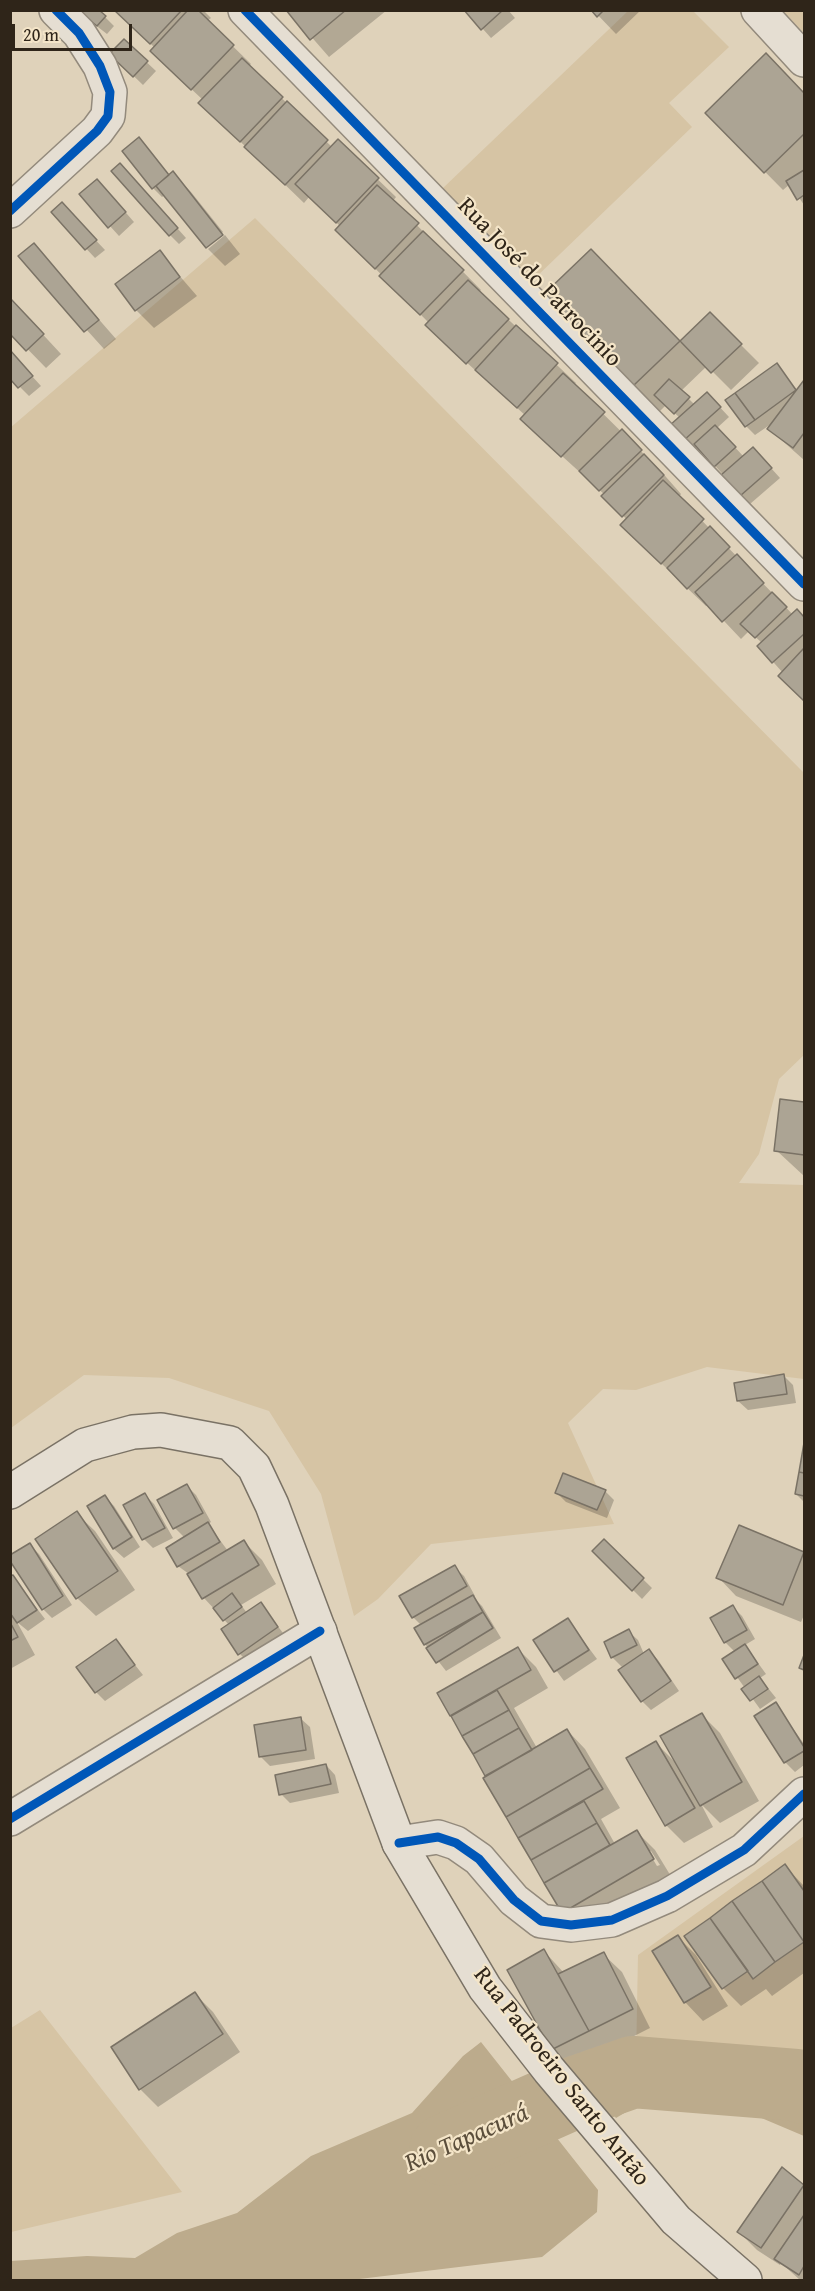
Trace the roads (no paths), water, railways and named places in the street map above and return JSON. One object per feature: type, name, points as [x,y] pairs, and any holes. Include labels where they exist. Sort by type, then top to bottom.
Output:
[{"type":"street","points":[[10,211],[98,131],[108,116],[110,92],[100,66],[79,33],[56,10]]},
{"type":"street","name":"Rua José do Patrocinio","points":[[245,10],[804,584]]},
{"type":"street","points":[[758,10],[804,60]]},
{"type":"street","name":"Rua Padroeiro Santo Antão","points":[[10,1492],[86,1445],[133,1432],[161,1430],[230,1443],[254,1467],[320,1631],[399,1843],[485,1988],[549,2070],[676,2220],[745,2280]]},
{"type":"street","points":[[10,1819],[320,1631]]},
{"type":"street","points":[[399,1843],[438,1837],[456,1843],[479,1859],[514,1900],[541,1921],[571,1925],[612,1920],[667,1896],[744,1850],[804,1794]]},
{"type":"water","points":[[481,2042],[598,2190],[597,2212],[542,2257],[351,2280],[11,2280],[11,2261],[87,2256],[135,2258],[177,2233],[237,2213],[311,2156],[412,2113],[463,2056]]},
{"type":"water","points":[[636,2057],[791,2067],[804,2071],[804,2136],[752,2114],[669,2104],[641,2103],[616,2118],[577,2071]]},
{"type":"waterway","name":"Rio Tapacurá","points":[[445,2150],[576,2092],[633,2072],[796,2085],[804,2088]]}]
